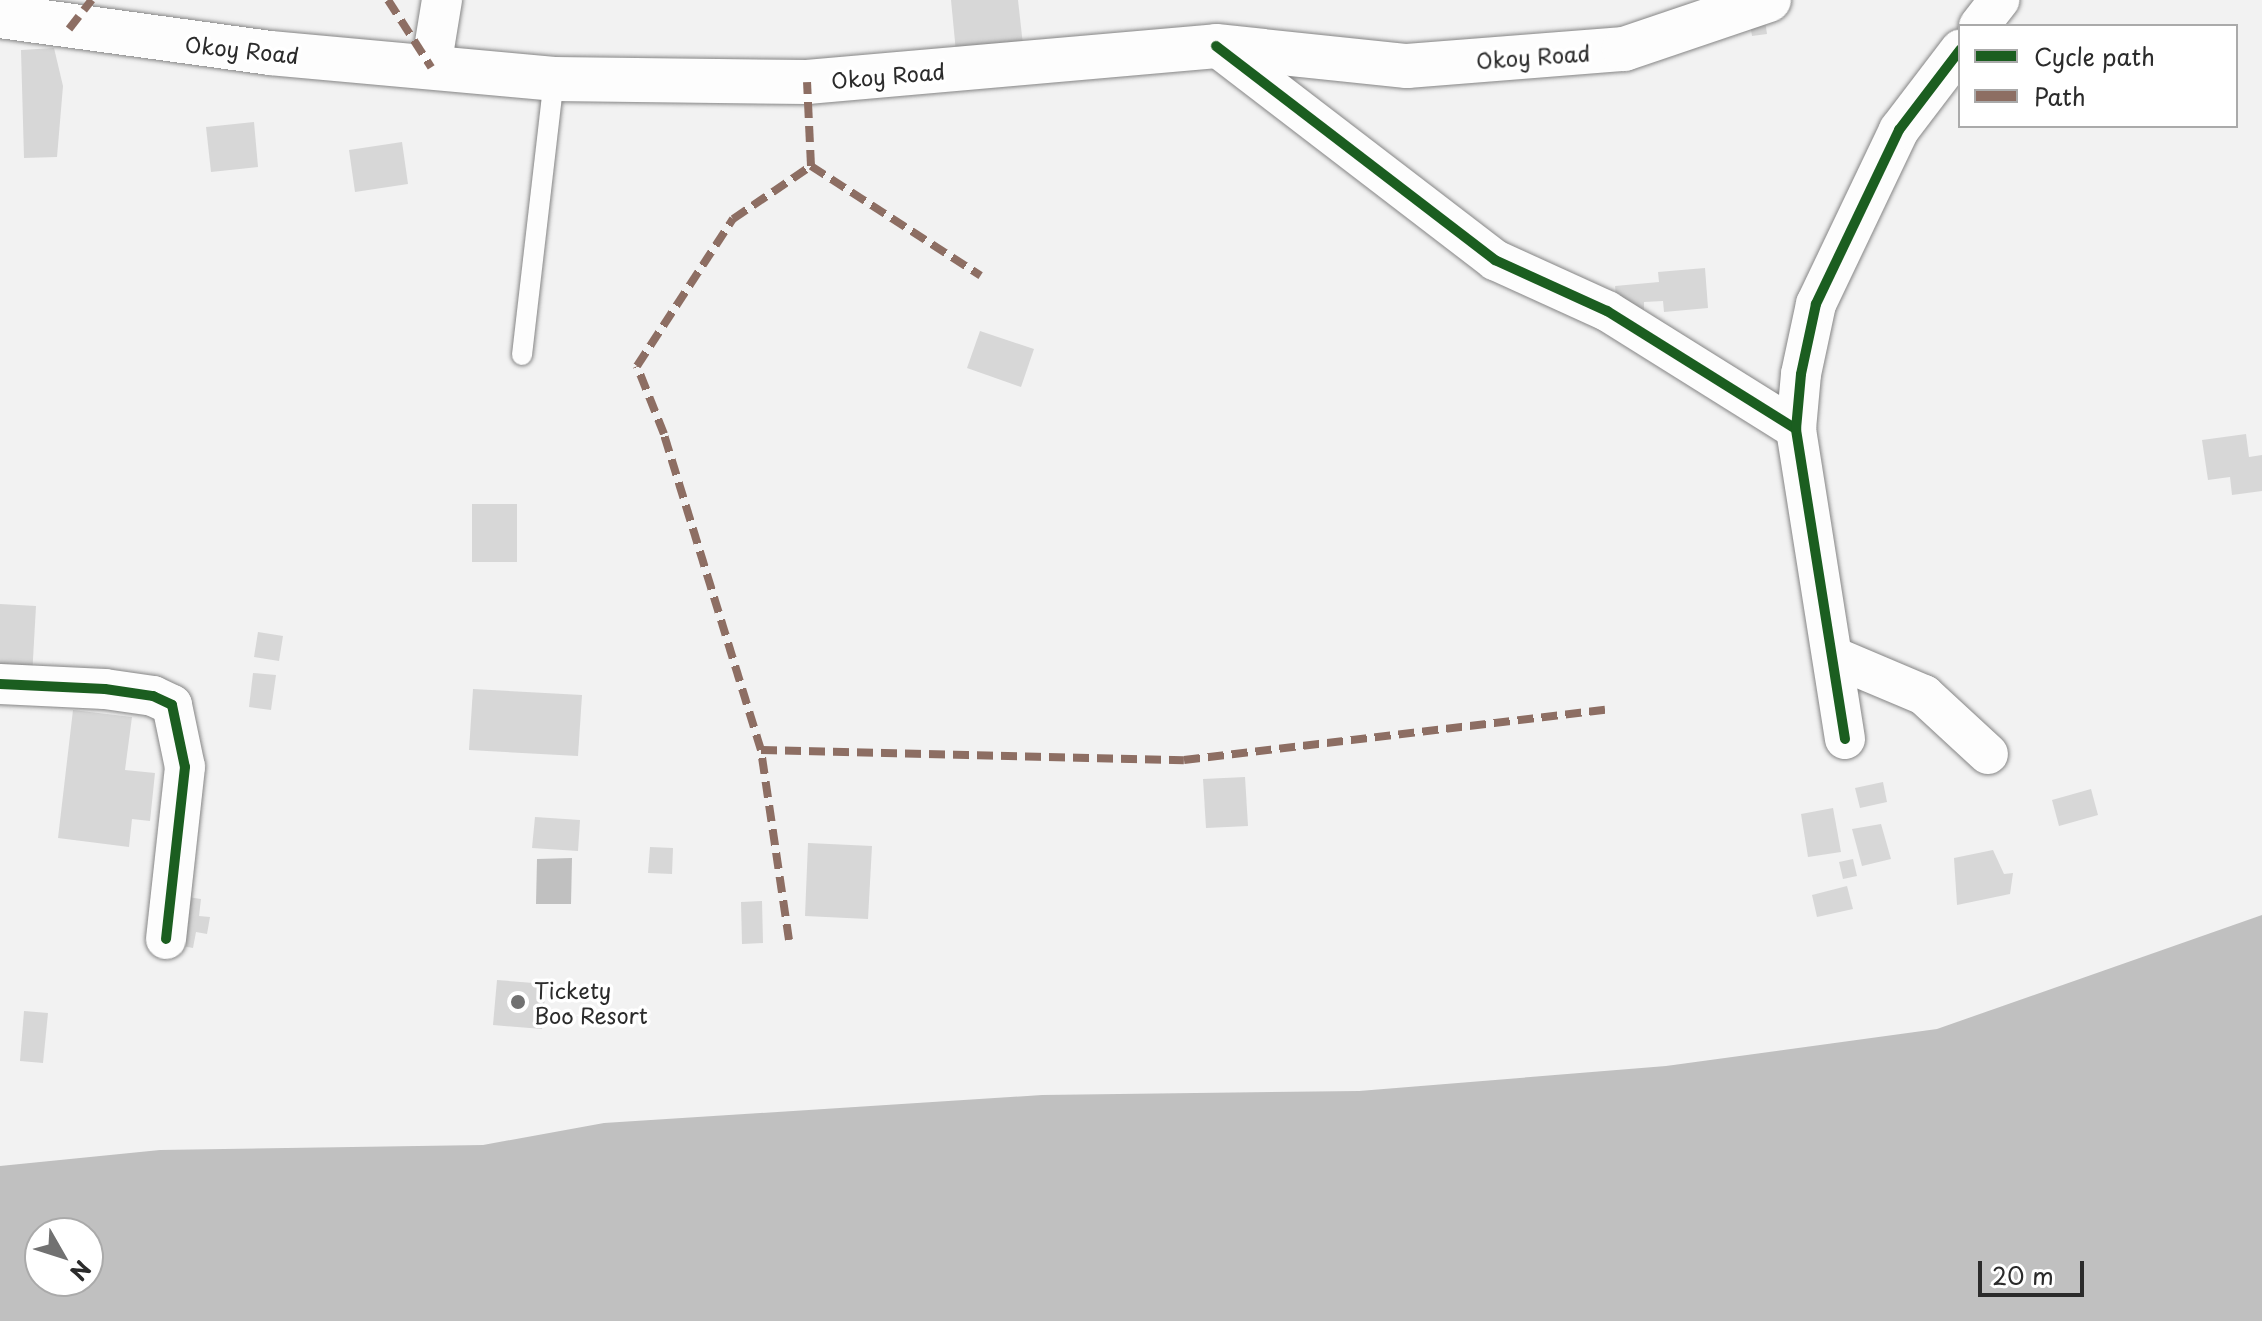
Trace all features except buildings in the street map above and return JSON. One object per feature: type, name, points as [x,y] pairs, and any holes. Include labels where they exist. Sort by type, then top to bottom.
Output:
[{"type":"main road","name":"Okoy Road","points":[[0,16],[84,31],[554,79],[807,82],[1216,46],[1407,66],[1624,49],[1769,0]]},
{"type":"street","points":[[431,67],[442,0]]},
{"type":"street","points":[[1981,24],[1999,0]]},
{"type":"street","points":[[1216,46],[1495,260],[1607,311],[1796,429]]},
{"type":"street","points":[[1845,739],[1796,429],[1816,304],[1899,130],[1958,53]]},
{"type":"street","points":[[1834,657],[1924,695],[1988,754]]},
{"type":"street","points":[[0,684],[105,689],[153,696],[172,705],[185,767],[166,939]]},
{"type":"lane","points":[[522,355],[554,79]]},
{"type":"shaded area","points":[[572,858],[571,904],[536,904],[537,859]]},
{"type":"shaded area","points":[[2262,915],[2262,1321],[0,1321],[0,1166],[160,1150],[483,1145],[604,1123],[1042,1095],[1359,1091],[1666,1066],[1937,1029]]},
{"type":"marked path","points":[[69,29],[92,0]]},
{"type":"marked path","points":[[388,0],[431,67]]},
{"type":"marked path","points":[[789,940],[761,750],[664,434],[637,366],[733,219],[811,166],[807,82]]},
{"type":"marked path","points":[[811,166],[981,276]]},
{"type":"marked path","points":[[761,750],[1184,760],[1605,710]]},
{"type":"cycle path","points":[[1216,46],[1495,260],[1607,311],[1796,429]]},
{"type":"cycle path","points":[[1845,739],[1796,429],[1801,374],[1816,304],[1899,130],[1958,53]]},
{"type":"cycle path","points":[[0,684],[105,689],[153,696],[172,705],[185,767],[166,939]]},
{"type":"place","name":"Tickety Boo Resort","points":[[518,1002]]}]
